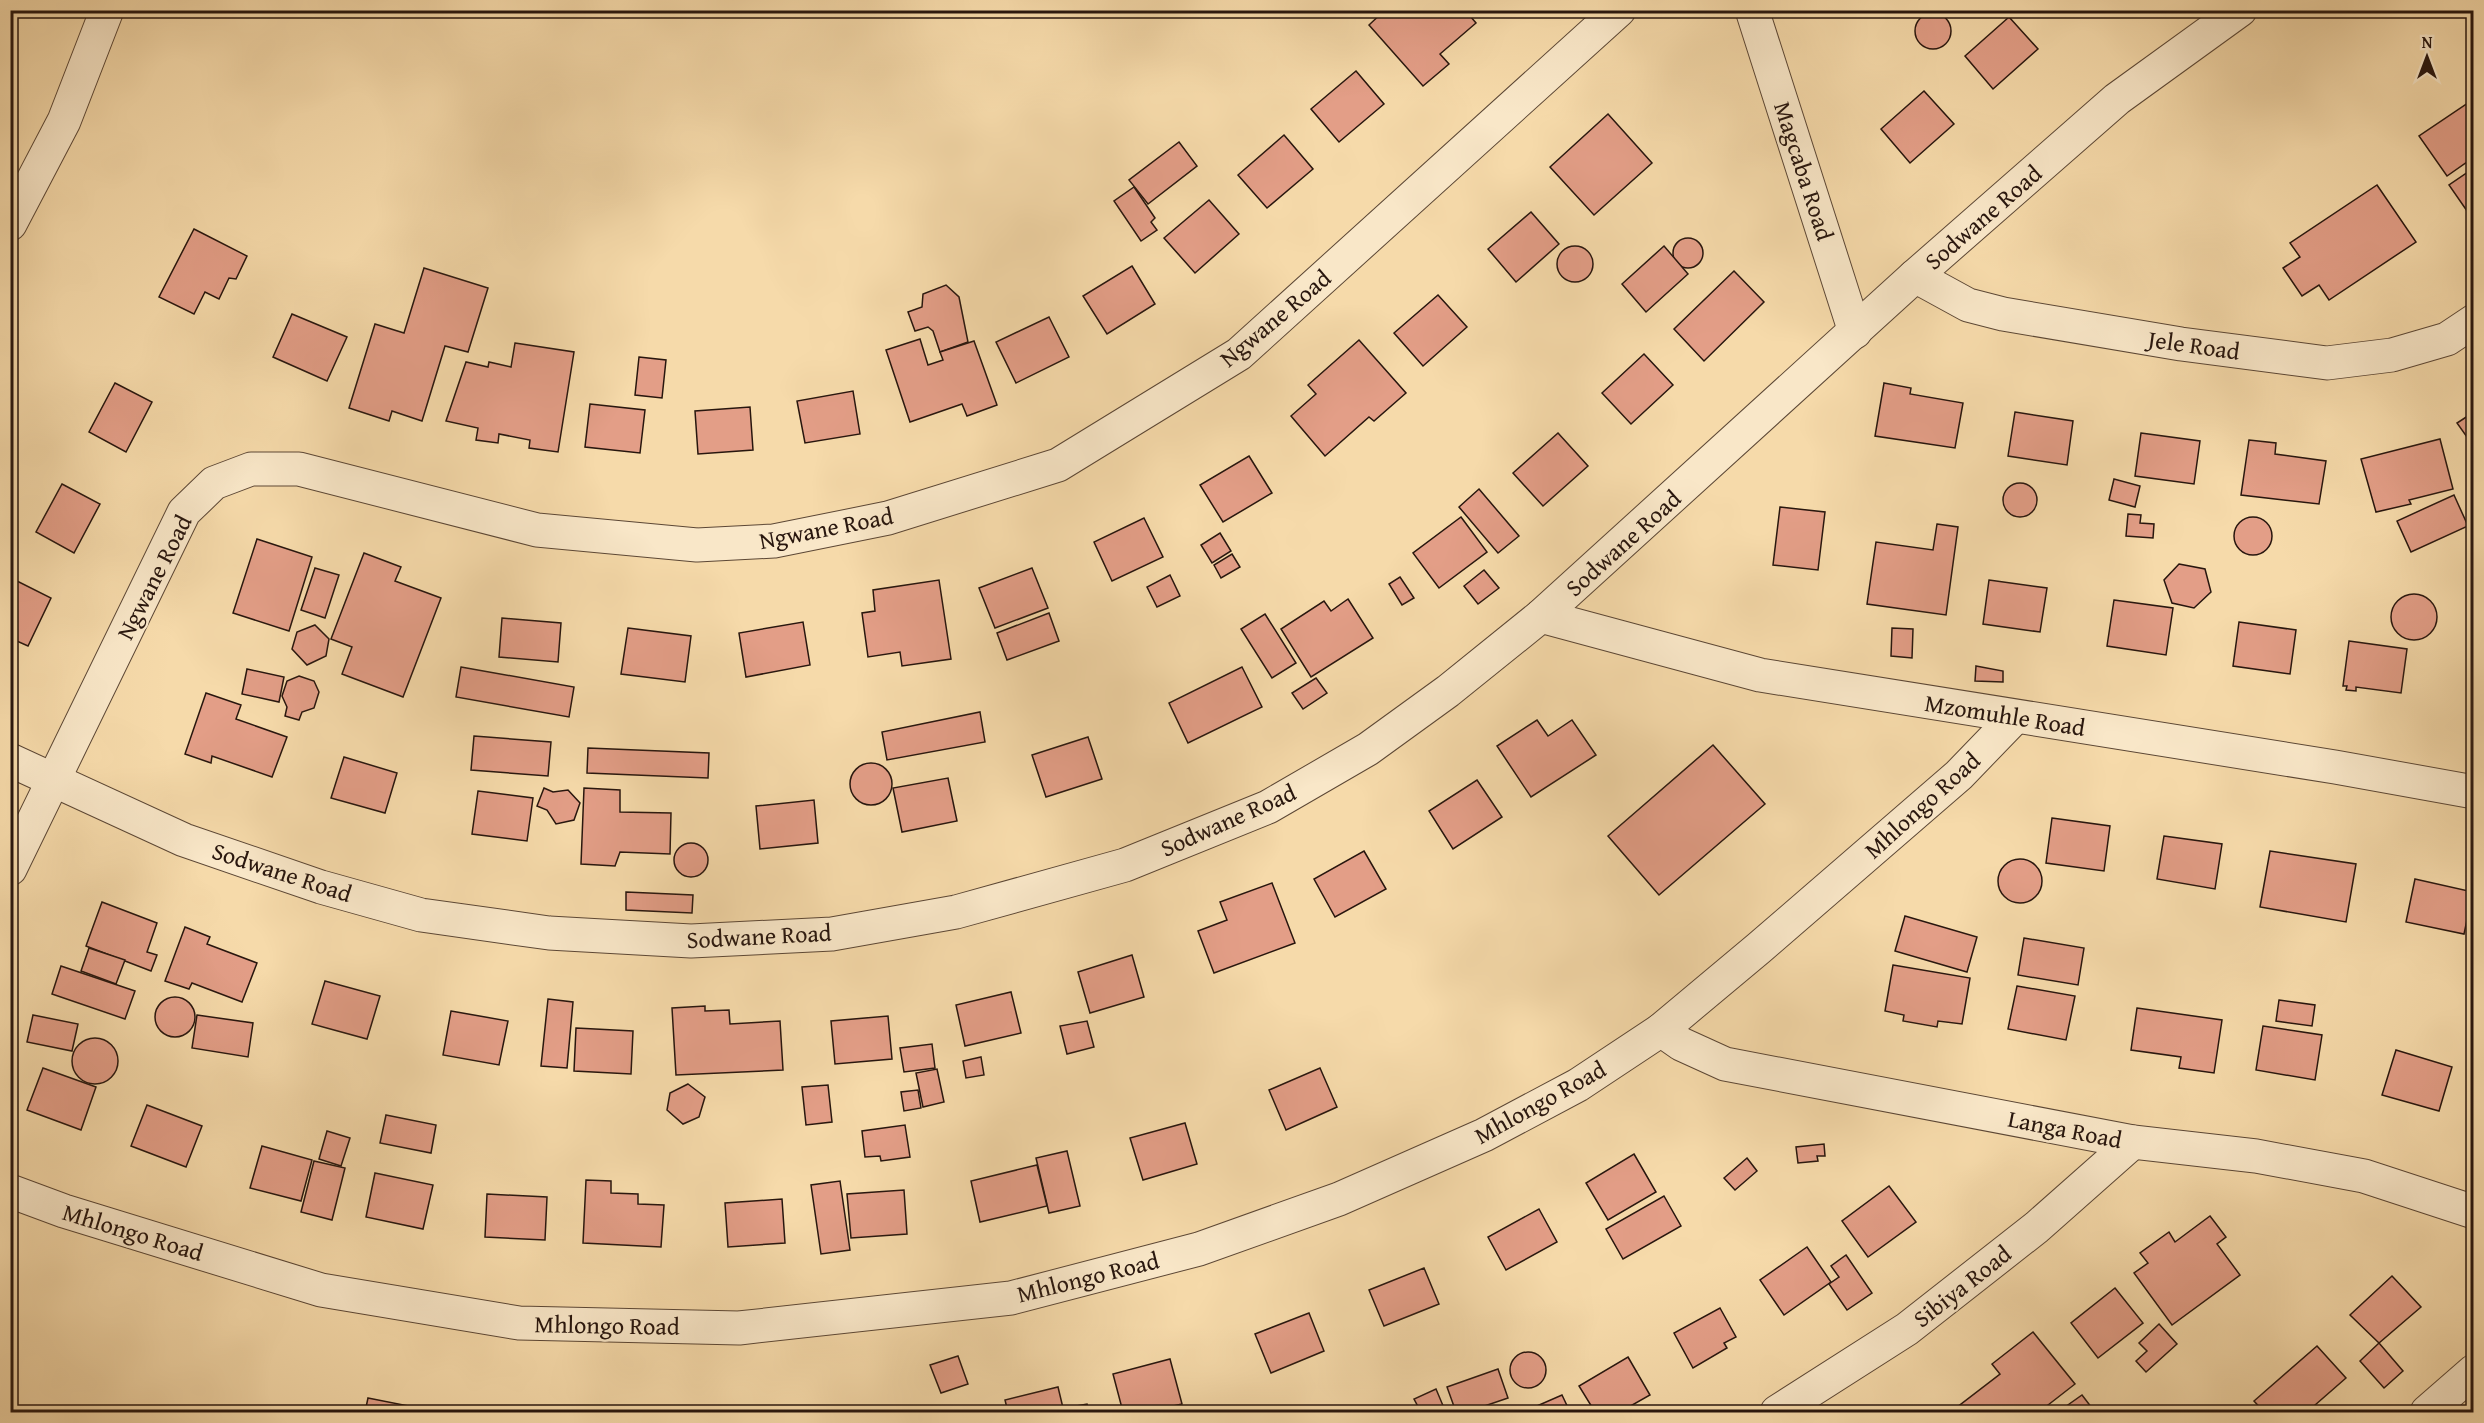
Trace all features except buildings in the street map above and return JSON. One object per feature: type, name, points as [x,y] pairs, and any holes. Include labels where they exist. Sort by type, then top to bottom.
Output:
[{"type":"street","points":[[10,224],[64,121],[107,10]]},
{"type":"street","name":"Ngwane Road","points":[[10,869],[55,781],[184,512],[214,483],[251,469],[299,469],[537,530],[697,545],[774,541],[888,518],[1058,465],[1239,354],[1619,10]]},
{"type":"street","name":"Magcaba Road","points":[[1752,10],[1855,332]]},
{"type":"street","name":"Sodwane Road","points":[[10,760],[184,840],[321,887],[421,915],[549,933],[691,941],[832,934],[956,912],[1125,865],[1268,807],[1368,749],[1448,691],[1541,616],[1915,276],[2117,99],[2240,10]]},
{"type":"street","name":"Jele Road","points":[[1915,276],[1968,305],[2003,314],[2181,344],[2327,363],[2392,355],[2447,339],[2474,321]]},
{"type":"street","name":"Mzomuhle Road","points":[[1541,616],[1760,675],[2335,767],[2474,792]]},
{"type":"street","name":"Mhlongo Road","points":[[10,1191],[64,1211],[321,1290],[519,1323],[739,1328],[1011,1298],[1199,1249],[1339,1199],[1484,1136],[1578,1084],[1661,1030],[1959,776],[2015,717]]},
{"type":"street","name":"Langa Road","points":[[1661,1030],[1681,1044],[1725,1064],[2133,1142],[2256,1156],[2364,1176],[2474,1212]]},
{"type":"street","name":"Sibiya Road","points":[[1777,1413],[1907,1329],[2037,1227],[2133,1142]]},
{"type":"street","points":[[2427,1413],[2474,1371]]}]
